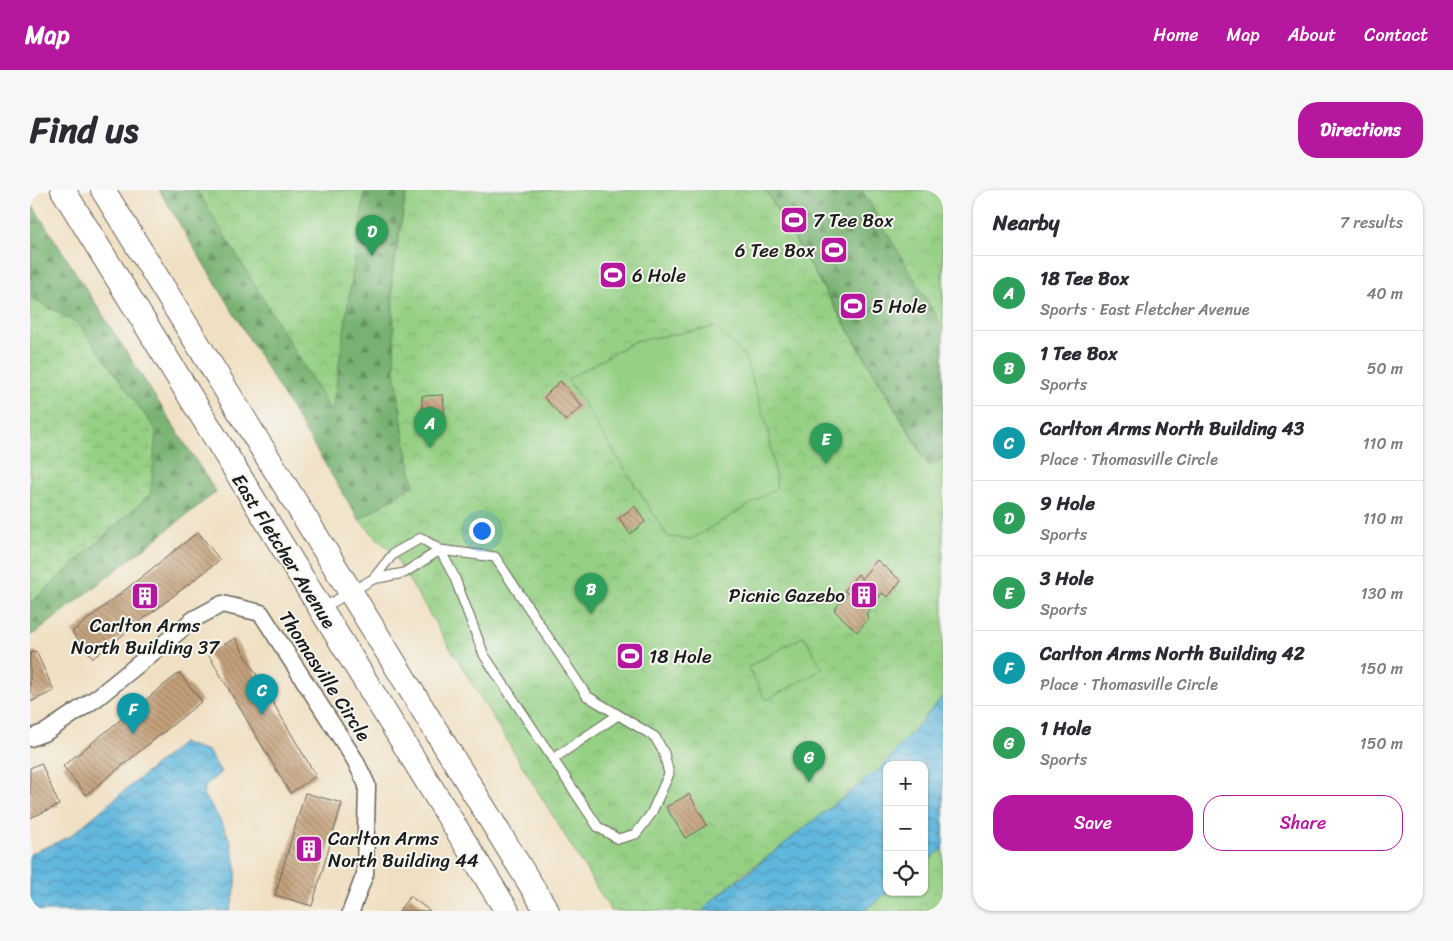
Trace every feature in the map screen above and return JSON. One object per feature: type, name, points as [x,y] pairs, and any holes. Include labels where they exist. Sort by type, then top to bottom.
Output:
[{"type":"main road","name":"East Fletcher Avenue","points":[[63,190],[507,911]]},
{"type":"main road","name":"East Fletcher Avenue","points":[[104,190],[547,911]]},
{"type":"street","name":"Thomasville Circle","points":[[30,738],[46,732],[98,697],[194,619],[222,604],[261,612],[355,760],[367,785],[365,874],[351,911]]},
{"type":"lane","points":[[373,579],[393,554],[421,538],[440,550],[496,557],[588,696],[655,737],[664,753],[669,774],[651,814],[636,834],[618,839],[598,827],[484,655],[454,576],[440,550]]},
{"type":"lane","points":[[321,610],[373,579],[404,573],[440,550]]},
{"type":"lane","points":[[553,759],[618,714]]},
{"type":"green space","points":[[159,190],[409,190],[406,195],[392,278],[395,371],[404,436],[414,485],[359,520]]},
{"type":"green space","points":[[197,190],[365,190],[332,412]]},
{"type":"green space","points":[[409,190],[765,190],[929,466],[943,458],[943,698],[888,761],[883,761],[881,769],[800,838],[744,873],[702,911],[611,911],[393,554],[359,520],[414,485],[404,436],[395,371],[392,278],[406,195]]},
{"type":"green space","points":[[765,190],[943,190],[943,458],[930,466]]},
{"type":"green space","points":[[862,190],[943,190],[943,328]]},
{"type":"green space","points":[[31,203],[216,492],[37,632],[30,635]]},
{"type":"green space","points":[[30,297],[79,324],[156,430],[151,493],[30,602]]},
{"type":"green space","points":[[716,327],[745,357],[768,429],[777,488],[692,539],[668,537],[568,379],[635,341]]},
{"type":"green space","points":[[804,636],[823,669],[766,700],[748,667]]},
{"type":"green space","points":[[943,759],[943,911],[768,911],[883,893],[883,896],[928,896],[928,772]]},
{"type":"water","points":[[943,696],[943,849],[928,860],[928,761],[887,761]]},
{"type":"water","points":[[182,743],[208,751],[221,772],[207,784],[203,794],[228,836],[235,859],[236,884],[230,911],[30,911],[30,854],[69,837]]},
{"type":"water","points":[[883,766],[883,896],[864,911],[702,911],[714,899]]},
{"type":"building","points":[[560,381],[582,406],[565,421],[544,397]]},
{"type":"building","points":[[443,395],[445,419],[422,420],[422,396]]},
{"type":"building","points":[[635,506],[645,522],[630,534],[619,518]]},
{"type":"building","name":"Carlton Arms North Building 37","points":[[198,532],[220,560],[93,658],[72,632]]},
{"type":"building","name":"Picnic Gazebo","points":[[877,560],[901,581],[888,597],[882,593],[866,614],[869,618],[857,632],[834,610],[848,593],[844,591],[858,574],[861,579]]},
{"type":"building","points":[[235,638],[316,776],[290,793],[208,654]]},
{"type":"building","points":[[36,651],[54,691],[30,702],[30,653]]},
{"type":"building","points":[[179,673],[202,701],[86,795],[63,766]]},
{"type":"building","points":[[41,763],[59,805],[30,818],[30,768]]},
{"type":"building","name":"Carlton Arms North Building 44","points":[[305,793],[342,803],[312,906],[275,895]]},
{"type":"building","points":[[689,794],[707,825],[685,838],[666,807]]},
{"type":"building","points":[[410,896],[430,911],[399,911]]},
{"type":"place","name":"7 Tee Box","points":[[794,220]]},
{"type":"place","name":"6 Tee Box","points":[[834,250]]},
{"type":"place","name":"9 Hole","points":[[372,256]]},
{"type":"place","name":"6 Hole","points":[[613,275]]},
{"type":"place","name":"5 Hole","points":[[853,306]]},
{"type":"place","name":"18 Tee Box","points":[[430,448]]},
{"type":"place","name":"3 Hole","points":[[826,464]]},
{"type":"place","name":"Picnic Gazebo","points":[[864,595]]},
{"type":"place","name":"Carlton Arms North Building 37","points":[[145,596]]},
{"type":"place","name":"1 Tee Box","points":[[591,614]]},
{"type":"place","name":"18 Hole","points":[[630,656]]},
{"type":"place","name":"Carlton Arms North Building 43","points":[[262,715]]},
{"type":"place","name":"Carlton Arms North Building 42","points":[[133,734]]},
{"type":"place","name":"1 Hole","points":[[809,782]]},
{"type":"place","name":"Carlton Arms North Building 44","points":[[309,849]]}]
